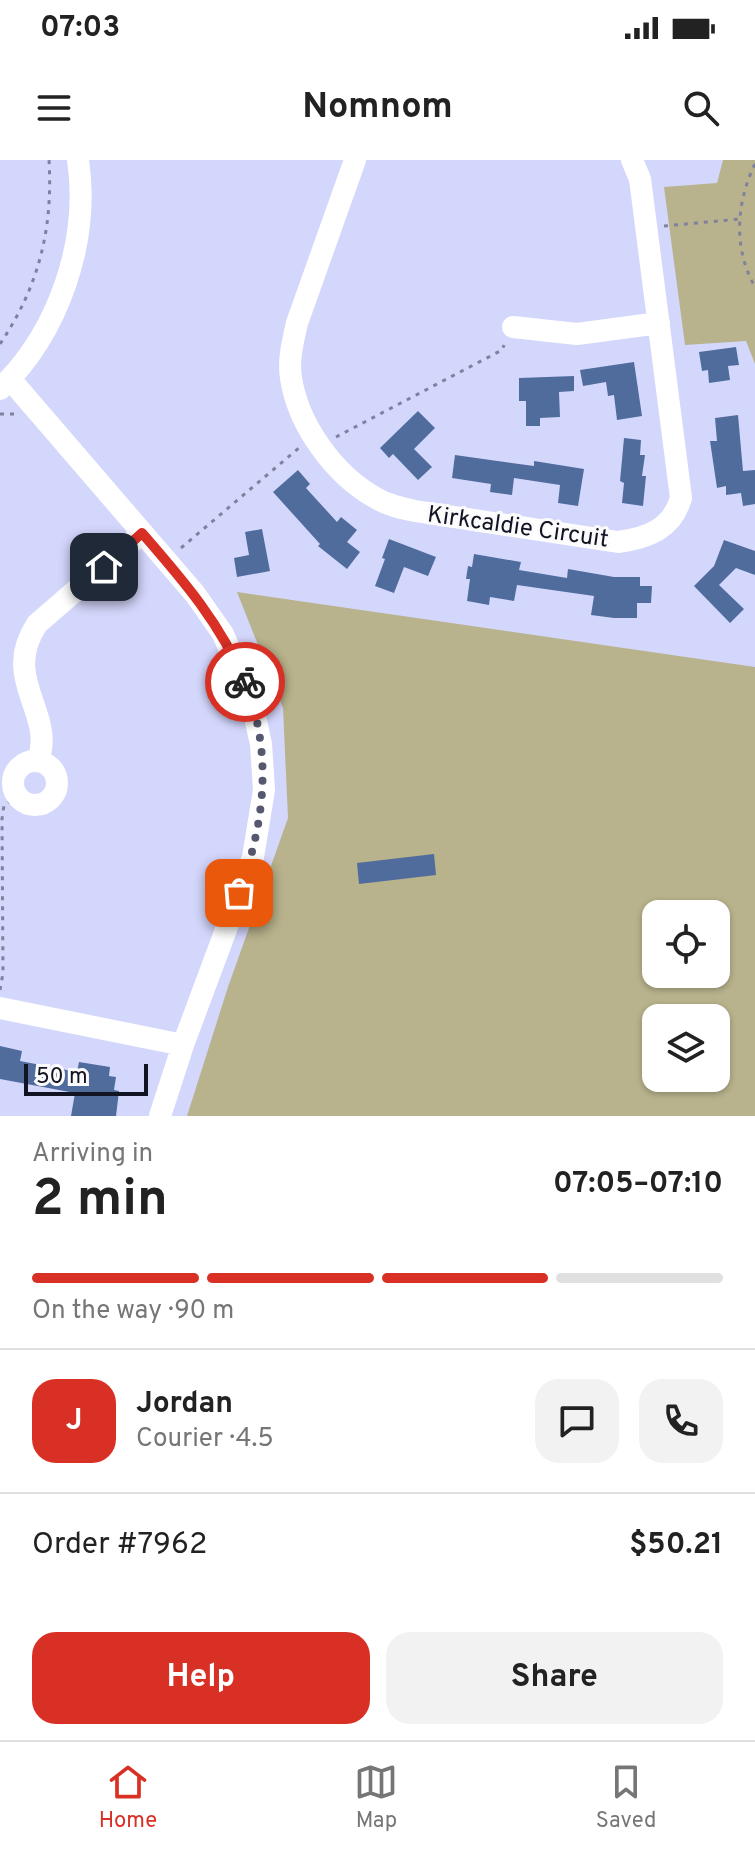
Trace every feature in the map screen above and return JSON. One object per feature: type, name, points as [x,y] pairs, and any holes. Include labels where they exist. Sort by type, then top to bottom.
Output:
[{"type":"street","points":[[78,160],[80,220],[72,263],[48,324],[5,384],[195,594],[234,655],[251,699],[261,744],[264,790],[253,857],[160,1116]]},
{"type":"street","name":"Kirkcaldie Circuit","points":[[355,160],[297,323],[291,349],[291,377],[297,403],[317,440],[345,476],[377,499],[415,511],[618,542],[656,532],[670,521],[681,498],[640,179],[632,160]]},
{"type":"street","points":[[513,327],[577,334],[659,323]]},
{"type":"street","points":[[38,761],[42,751],[41,738],[22,675],[20,657],[25,639],[37,624],[142,533]]},
{"type":"street","points":[[38,761],[53,770],[56,778],[54,794],[40,805],[24,802],[13,789],[16,772],[29,762],[38,761]]},
{"type":"street","points":[[0,1008],[183,1045]]},
{"type":"path","points":[[0,344],[25,303],[43,253],[50,216],[49,160]]},
{"type":"path","points":[[755,164],[743,196],[740,219],[741,248],[755,287]]},
{"type":"path","points":[[647,228],[740,219]]},
{"type":"path","points":[[331,440],[502,350],[513,327]]},
{"type":"path","points":[[166,561],[307,441]]},
{"type":"path","points":[[0,990],[3,973],[2,819],[4,805],[17,797]]},
{"type":"shaded area","points":[[723,160],[755,160],[755,364],[746,341],[685,345],[664,187],[717,183]]},
{"type":"shaded area","points":[[237,592],[755,667],[755,1116],[187,1116],[228,987],[288,818],[283,708]]},
{"type":"building","points":[[736,347],[739,365],[728,366],[730,380],[709,383],[708,370],[702,371],[699,352]]},
{"type":"building","points":[[634,362],[642,416],[617,420],[614,395],[608,396],[606,382],[583,386],[580,370]]},
{"type":"building","points":[[574,376],[574,391],[559,392],[560,417],[540,418],[540,426],[526,426],[526,401],[519,401],[519,378]]},
{"type":"building","points":[[418,411],[435,428],[414,449],[432,467],[418,480],[393,454],[389,458],[380,448]]},
{"type":"building","points":[[738,415],[743,471],[755,470],[755,504],[743,506],[741,493],[726,495],[726,486],[717,488],[710,441],[717,441],[715,418]]},
{"type":"building","points":[[624,438],[641,440],[640,455],[645,455],[642,476],[646,476],[643,506],[622,503],[624,483],[620,481]]},
{"type":"building","points":[[455,455],[534,466],[534,461],[584,469],[578,506],[558,503],[560,485],[514,478],[512,495],[490,492],[491,484],[452,478]]},
{"type":"building","points":[[298,470],[310,484],[306,488],[337,522],[341,517],[357,530],[347,542],[360,552],[347,569],[318,546],[320,544],[273,492]]},
{"type":"building","points":[[262,529],[270,571],[237,577],[234,558],[249,555],[245,532]]},
{"type":"building","points":[[389,539],[436,557],[428,576],[404,567],[394,593],[375,586]]},
{"type":"building","points":[[724,540],[755,551],[755,575],[736,568],[719,585],[744,609],[730,623],[694,586],[714,566]]},
{"type":"building","points":[[474,554],[521,562],[519,570],[567,578],[568,569],[614,577],[640,577],[640,586],[652,586],[651,603],[637,603],[637,618],[591,615],[594,596],[517,585],[514,601],[490,597],[489,605],[467,601],[470,579],[466,579]]},
{"type":"building","points":[[434,854],[436,875],[359,884],[357,863]]},
{"type":"building","points":[[0,1046],[22,1051],[20,1061],[77,1072],[79,1062],[110,1067],[109,1076],[116,1077],[114,1090],[119,1091],[116,1116],[71,1116],[75,1093],[0,1079]]},
{"type":"way so far","points":[[239,893],[253,857],[264,790],[261,744],[245,682]]},
{"type":"route","points":[[104,567],[142,533],[195,594],[223,634],[245,682]]}]
